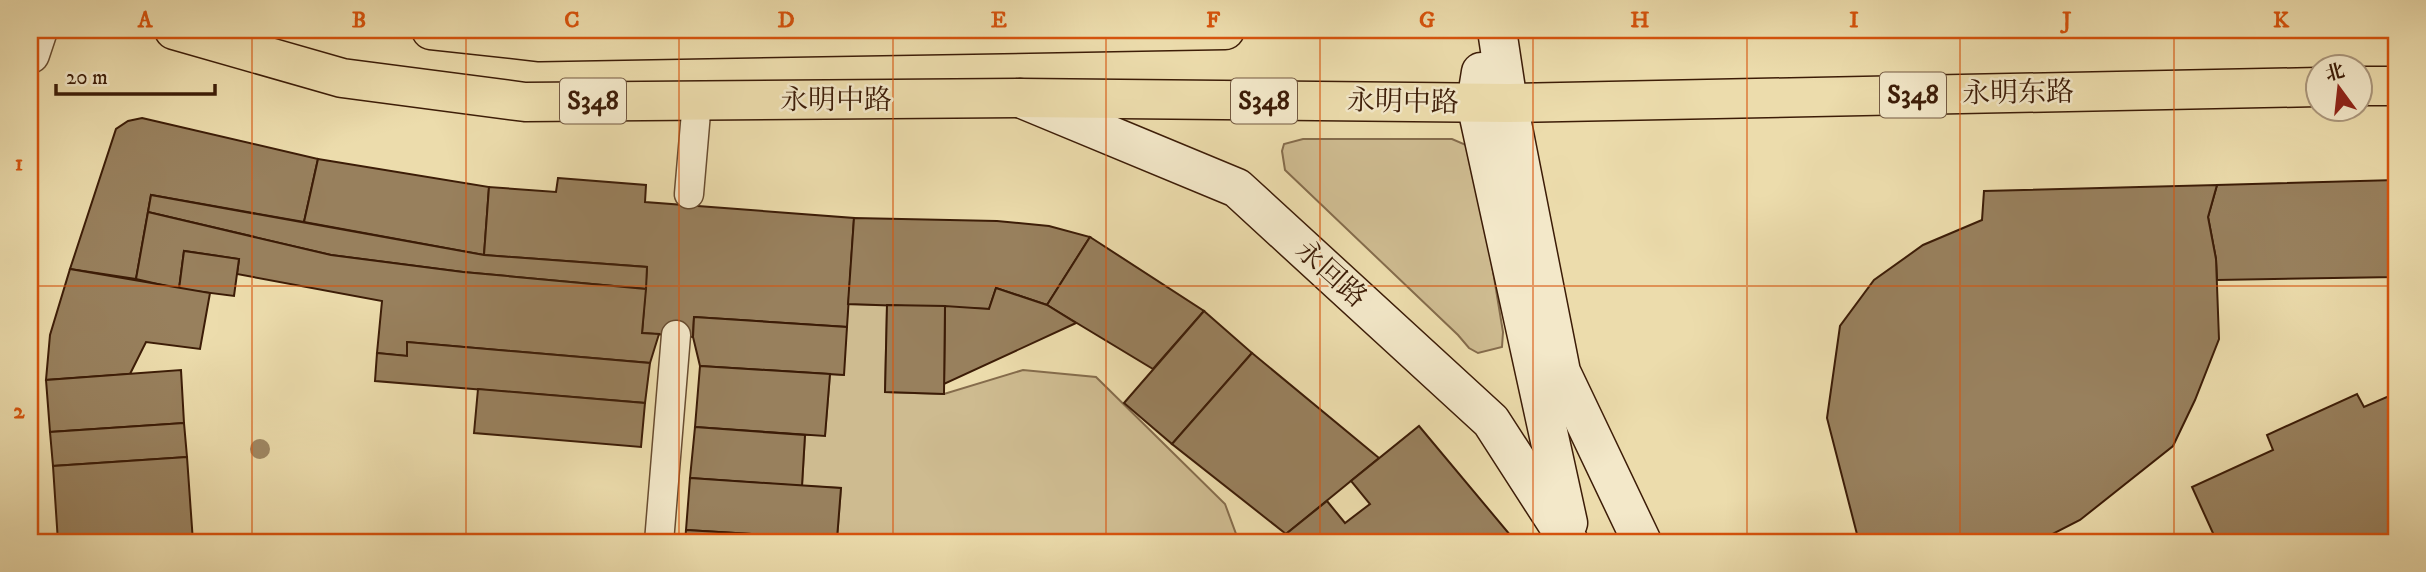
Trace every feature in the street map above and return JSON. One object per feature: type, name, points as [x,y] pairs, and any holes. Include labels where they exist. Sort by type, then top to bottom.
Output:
[{"type":"main road","points":[[30,54],[37,30]]},
{"type":"main road","name":"永明中路","points":[[174,30],[342,78],[525,102],[1020,98],[1492,103]]},
{"type":"main road","name":"S348","points":[[443,30],[540,42],[1225,30]]},
{"type":"main road","points":[[1496,30],[1492,103],[1571,542]]},
{"type":"main road","points":[[2374,86],[2396,86]]},
{"type":"main road","name":"永明东路","points":[[1492,103],[2304,87]]},
{"type":"main road","name":"永回路","points":[[1020,98],[1237,188],[1492,421],[1571,542]]},
{"type":"main road","points":[[1492,103],[1561,372],[1642,542]]},
{"type":"lane","points":[[689,194],[697,101]]},
{"type":"lane","points":[[659,542],[676,335]]},
{"type":"shaded area","points":[[1303,139],[1452,139],[1466,145],[1474,156],[1503,332],[1502,347],[1478,353],[1469,348],[1285,170],[1282,151],[1284,144]]},
{"type":"shaded area","points":[[848,304],[887,305],[885,392],[944,394],[1023,370],[1096,377],[1225,504],[1239,542],[858,542],[837,539],[841,488],[802,486],[805,435],[825,435],[830,374],[843,375]]},
{"type":"building","points":[[142,118],[318,159],[304,222],[151,195],[136,279],[70,269],[116,129],[128,121]]},
{"type":"building","points":[[318,159],[489,187],[484,255],[304,222]]},
{"type":"building","points":[[558,178],[646,185],[645,202],[854,218],[847,327],[694,317],[693,337],[642,333],[647,267],[484,255],[489,187],[556,192]]},
{"type":"building","points":[[2396,180],[2396,277],[2217,280],[2208,217],[2217,185]]},
{"type":"building","points":[[2217,185],[2208,217],[2216,259],[2219,339],[2173,446],[2080,520],[2037,542],[1859,542],[1827,418],[1840,326],[1874,280],[1923,245],[1982,220],[1984,191]]},
{"type":"building","points":[[151,195],[484,255],[647,267],[646,289],[463,272],[331,255],[148,212]]},
{"type":"building","points":[[148,212],[331,255],[463,272],[646,289],[642,333],[659,334],[650,363],[407,342],[407,356],[377,353],[382,301],[237,274],[239,259],[184,251],[179,289],[136,279]]},
{"type":"building","points":[[854,218],[997,221],[1049,226],[1090,237],[1047,305],[996,288],[989,309],[848,304]]},
{"type":"building","points":[[1090,237],[1204,311],[1153,369],[1047,305]]},
{"type":"building","points":[[184,251],[239,259],[234,296],[179,289]]},
{"type":"building","points":[[70,269],[210,293],[200,349],[146,342],[130,374],[46,380],[50,335]]},
{"type":"building","points":[[996,288],[1047,305],[1076,323],[944,384],[945,306],[989,309]]},
{"type":"building","points":[[887,305],[945,306],[944,394],[885,392]]},
{"type":"building","points":[[1204,311],[1252,353],[1172,444],[1124,403]]},
{"type":"building","points":[[694,317],[847,327],[844,375],[700,366],[693,337]]},
{"type":"building","points":[[407,342],[650,363],[645,403],[375,381],[377,353],[407,356]]},
{"type":"building","points":[[1252,353],[1379,458],[1286,534],[1172,444]]},
{"type":"building","points":[[700,366],[830,374],[825,436],[695,427]]},
{"type":"building","points":[[181,370],[184,423],[50,432],[46,380]]},
{"type":"building","points":[[478,389],[645,403],[641,447],[474,433]]},
{"type":"building","points":[[2396,393],[2396,542],[2217,542],[2192,487],[2273,450],[2267,435],[2357,394],[2364,407]]},
{"type":"building","points":[[184,423],[187,457],[53,466],[50,432]]},
{"type":"building","points":[[1419,426],[1516,542],[1293,542],[1286,534],[1327,501],[1345,523],[1370,504],[1351,481]]},
{"type":"building","points":[[695,427],[805,435],[802,486],[690,478]]},
{"type":"building","points":[[187,457],[193,542],[58,542],[53,466]]},
{"type":"building","points":[[690,478],[841,488],[837,539],[686,530]]},
{"type":"building","points":[[686,530],[837,539],[858,542],[685,542]]}]
